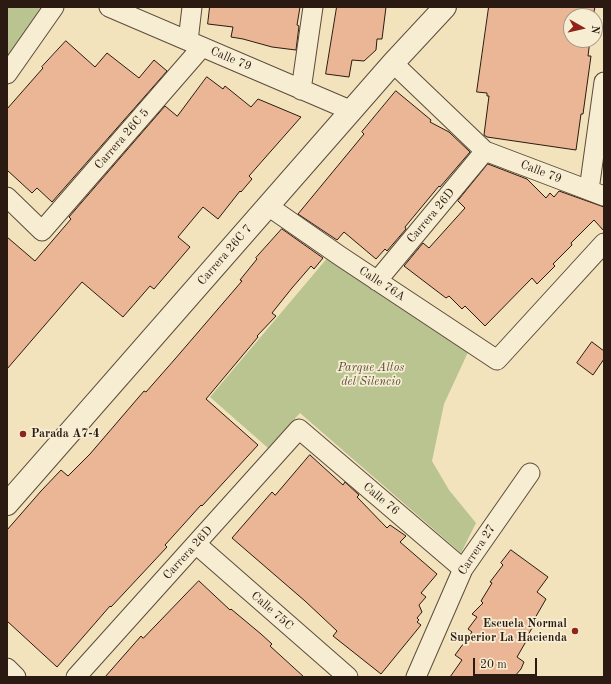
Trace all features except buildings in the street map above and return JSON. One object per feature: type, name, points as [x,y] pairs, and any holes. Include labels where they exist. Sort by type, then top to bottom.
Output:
[{"type":"street","points":[[7,74],[54,7]]},
{"type":"street","name":"Calle 79","points":[[109,7],[352,111]]},
{"type":"street","points":[[192,7],[195,44]]},
{"type":"street","points":[[302,90],[313,7]]},
{"type":"street","name":"Carrera 26C 7","points":[[7,504],[393,63],[445,7]]},
{"type":"street","name":"Carrera 26C 5","points":[[7,197],[42,231],[195,44]]},
{"type":"street","name":"Calle 79","points":[[393,63],[485,150],[596,193]]},
{"type":"street","points":[[596,193],[604,82]]},
{"type":"street","name":"Carrera 26D","points":[[377,281],[485,150]]},
{"type":"street","name":"Calle 76A","points":[[268,206],[377,281],[497,360],[604,243]]},
{"type":"street","name":"Carrera 26D","points":[[76,677],[299,429]]},
{"type":"street","name":"Calle 76","points":[[299,429],[463,569]]},
{"type":"street","name":"Carrera 27","points":[[416,677],[463,569],[530,473]]},
{"type":"street","name":"Calle 75C","points":[[196,544],[348,677]]},
{"type":"street","points":[[7,668],[16,677]]},
{"type":"green space","points":[[7,7],[43,7],[7,60]]},
{"type":"green space","name":"Parque Altos del Silencio","points":[[329,256],[469,350],[444,404],[432,461],[449,490],[476,523],[461,553],[300,413],[268,448],[210,397]]},
{"type":"place","name":"Parada A7-4","points":[[23,434]]},
{"type":"place","name":"Escuela Normal Superior La Hacienda","points":[[575,631]]}]
